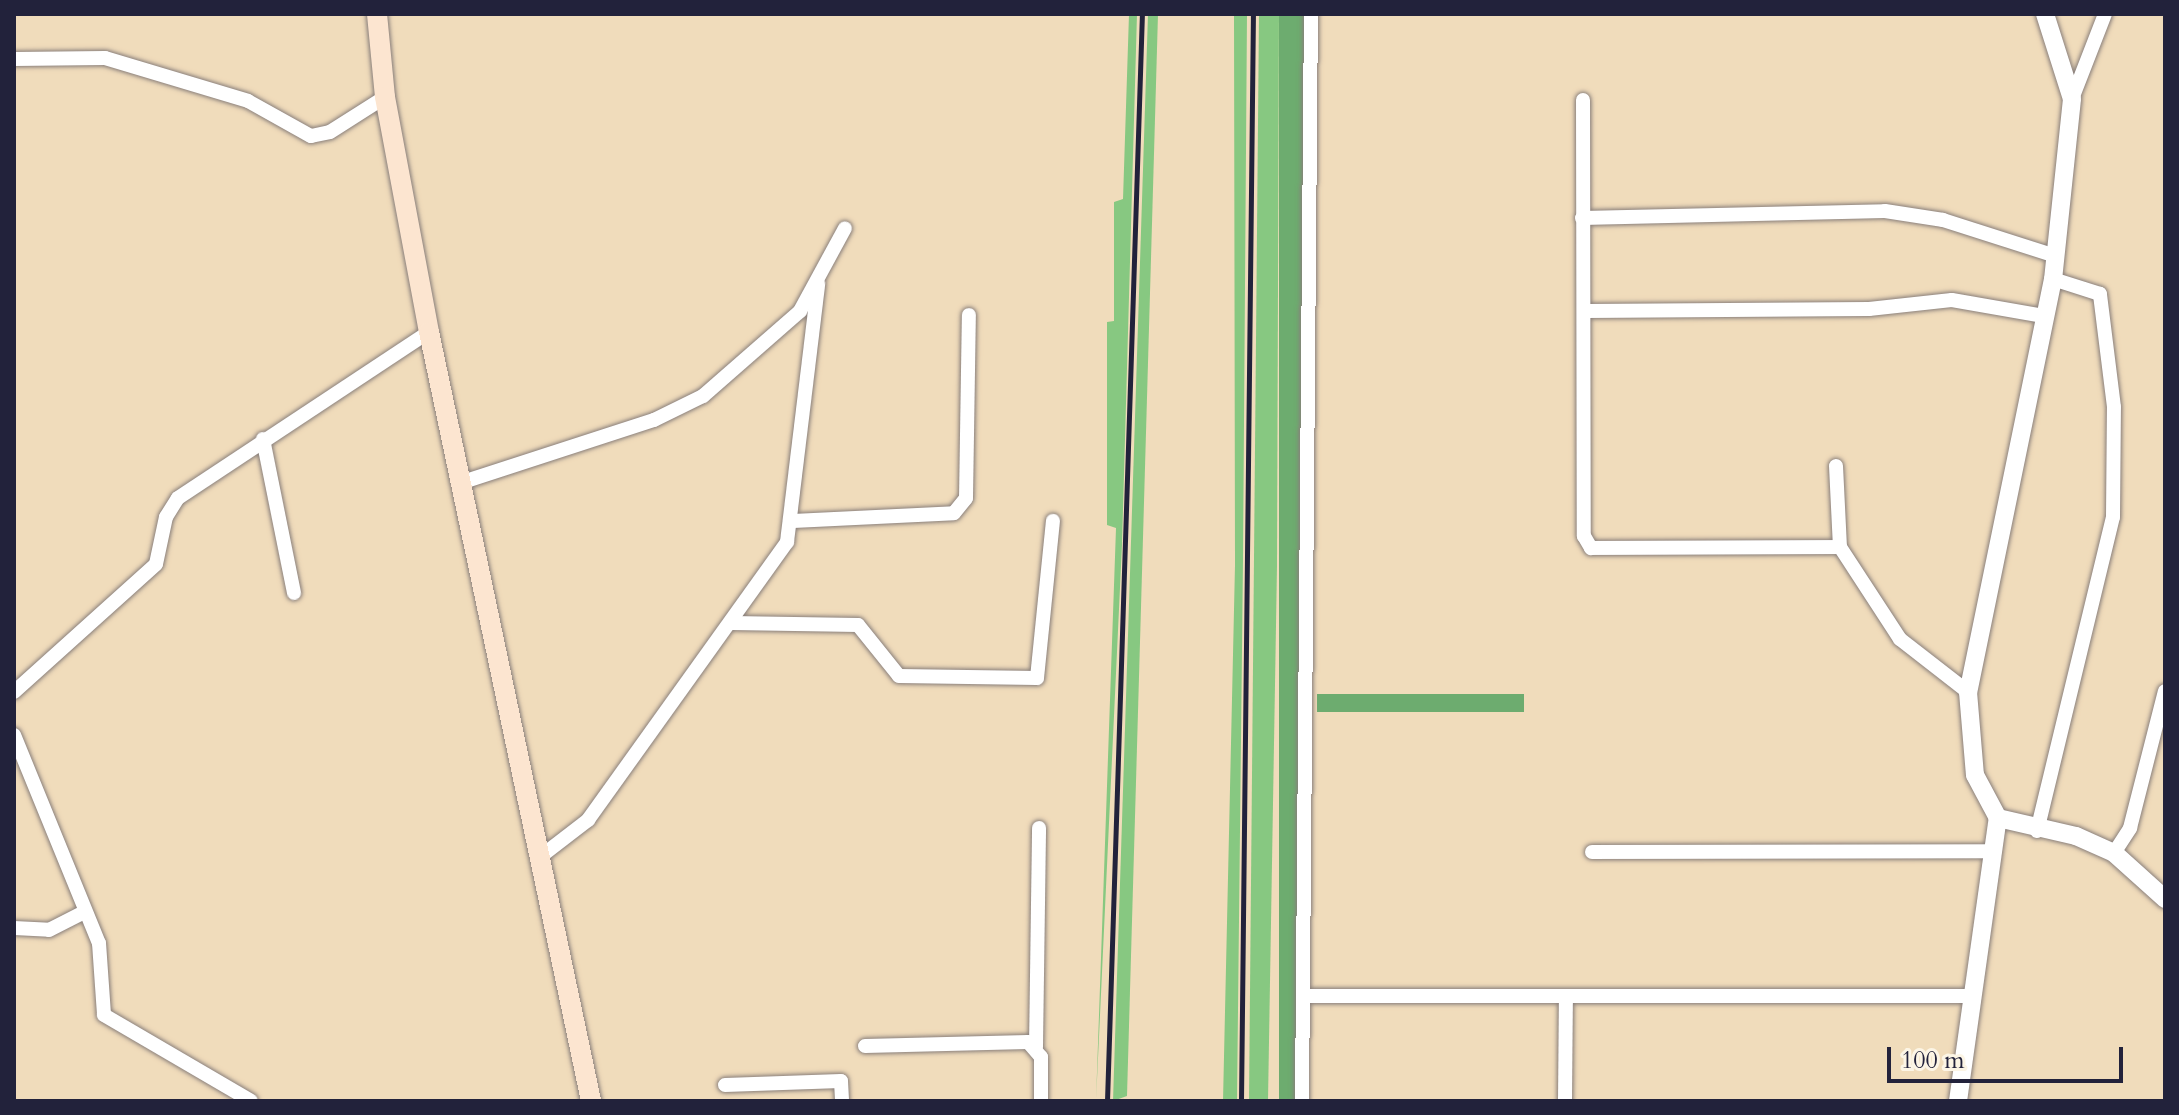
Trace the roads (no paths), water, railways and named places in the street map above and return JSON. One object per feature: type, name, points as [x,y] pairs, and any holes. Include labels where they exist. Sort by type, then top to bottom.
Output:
[{"type":"main road","points":[[377,14],[385,97],[429,332],[591,1101]]},
{"type":"street","points":[[1302,1101],[1311,14]]},
{"type":"street","points":[[2045,14],[2072,99]]},
{"type":"street","points":[[1958,1101],[1967,996],[1998,818],[1975,775],[1968,692],[2053,279],[2072,99],[2105,14]]},
{"type":"street","points":[[14,59],[105,58],[248,101],[311,136],[330,132],[385,97]]},
{"type":"street","points":[[1583,100],[1582,218],[1586,311],[1584,536],[1591,548],[1840,547]]},
{"type":"street","points":[[1582,218],[1885,211],[1943,220],[2056,256]]},
{"type":"street","points":[[463,482],[654,420],[703,396],[800,311],[818,284],[845,228]]},
{"type":"street","points":[[2037,831],[2113,517],[2114,407],[2100,294],[2053,279]]},
{"type":"street","points":[[540,857],[588,820],[787,542],[793,521],[790,484],[818,284]]},
{"type":"street","points":[[1586,311],[1869,309],[1952,300],[2044,316]]},
{"type":"street","points":[[793,521],[954,513],[966,498],[969,315]]},
{"type":"street","points":[[14,692],[156,564],[166,517],[178,498],[429,332]]},
{"type":"street","points":[[263,439],[294,593]]},
{"type":"street","points":[[1836,466],[1840,547],[1900,639],[1968,692]]},
{"type":"street","points":[[731,623],[858,625],[899,676],[1037,678],[1053,521]]},
{"type":"street","points":[[2114,853],[2130,828],[2165,691]]},
{"type":"street","points":[[14,735],[83,913],[99,943],[104,1015],[251,1101]]},
{"type":"street","points":[[1998,818],[2037,831],[2076,836],[2114,853],[2165,899]]},
{"type":"street","points":[[1039,828],[1036,1047],[1041,1101]]},
{"type":"street","points":[[1592,852],[1993,851]]},
{"type":"street","points":[[14,928],[49,930],[83,913]]},
{"type":"street","points":[[1303,996],[1967,996]]},
{"type":"street","points":[[1565,1101],[1566,996]]},
{"type":"street","points":[[865,1046],[1020,1040],[1036,1047]]},
{"type":"street","points":[[725,1085],[841,1081],[842,1101]]},
{"type":"railway","points":[[1107,1101],[1142,14]]},
{"type":"railway","points":[[1241,1101],[1253,14]]}]
